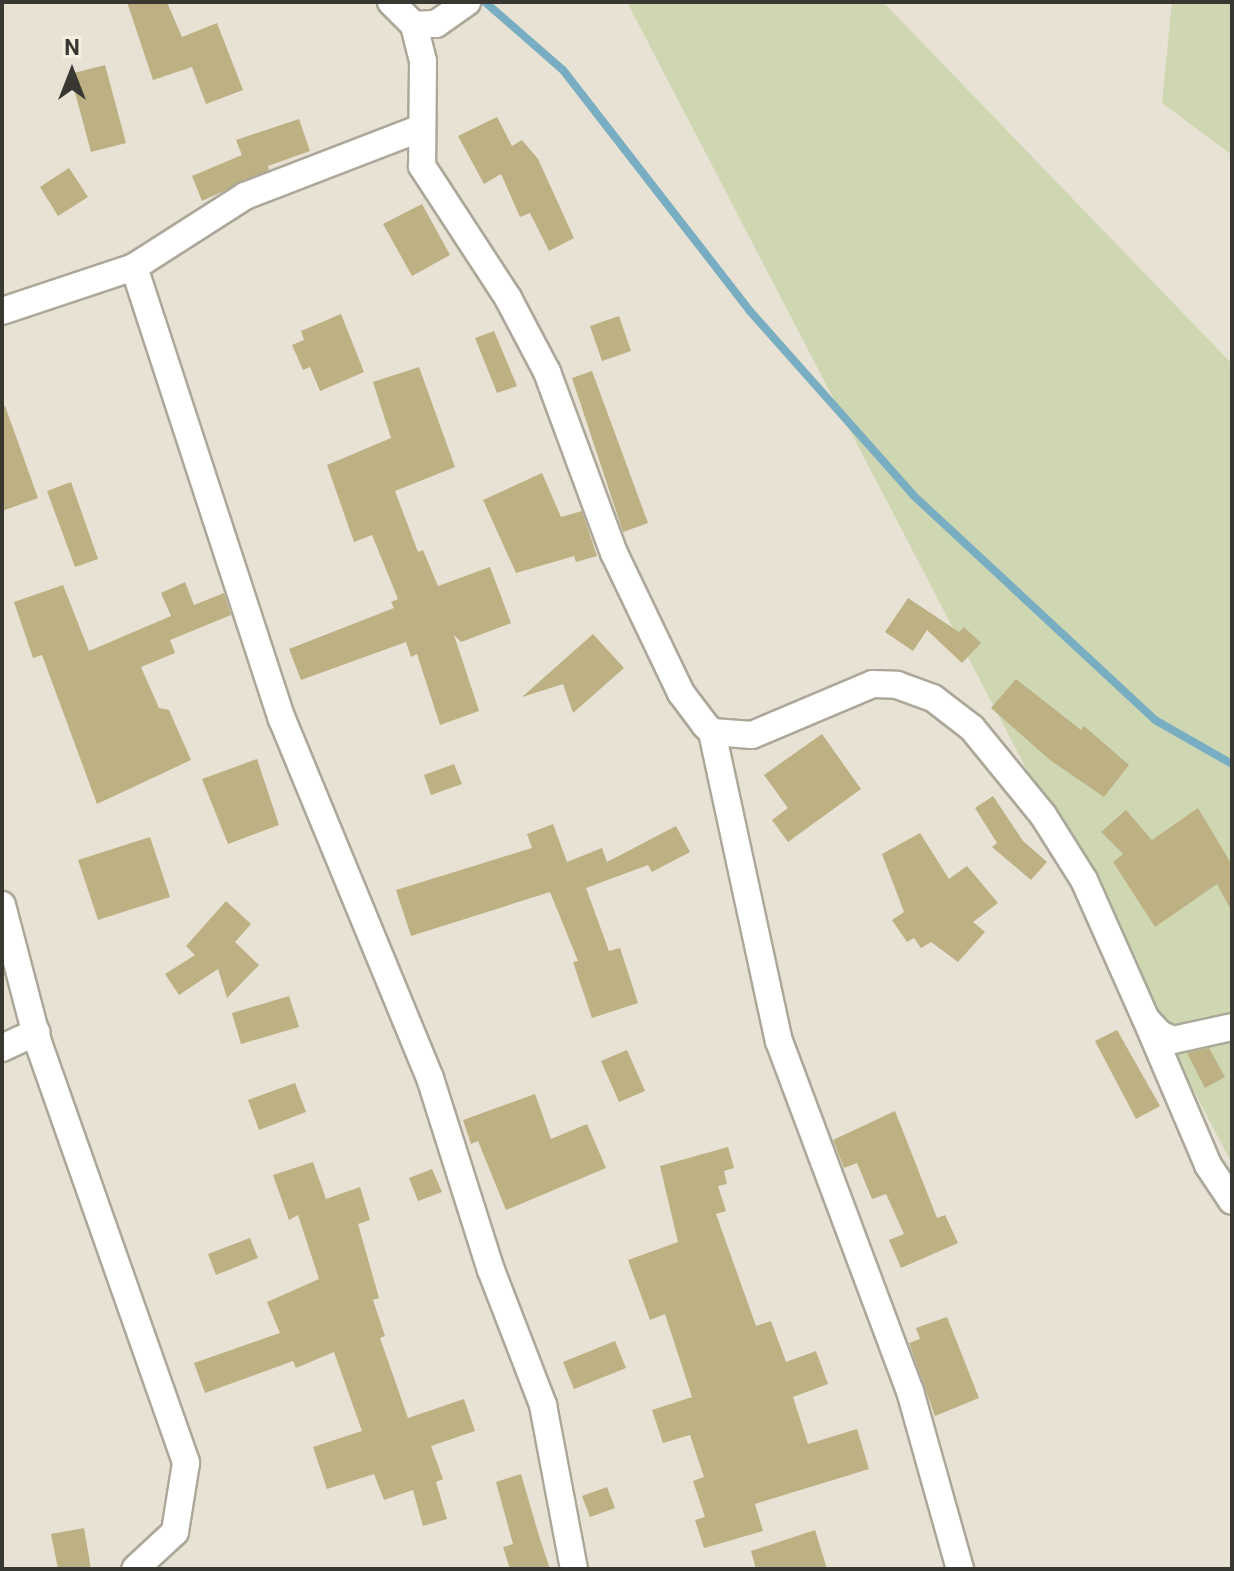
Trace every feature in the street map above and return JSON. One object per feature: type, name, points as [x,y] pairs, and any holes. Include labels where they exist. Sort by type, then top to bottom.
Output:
[{"type":"street","points":[[391,2],[414,25],[425,74],[419,129],[422,166],[508,298],[547,372],[614,553],[681,693],[712,732],[779,1041],[910,1391],[960,1569]]},
{"type":"street","points":[[414,25],[436,24],[465,4]]},
{"type":"street","points":[[2,311],[134,267],[245,196],[419,129]]},
{"type":"street","points":[[134,267],[282,719],[430,1078],[487,1258],[543,1405],[574,1569]]},
{"type":"street","points":[[712,732],[752,735],[873,684],[897,685],[933,698],[972,728],[1043,815],[1084,880],[1202,1151],[1232,1201]]},
{"type":"street","points":[[2,905],[36,1032],[186,1463],[175,1532],[135,1569]]},
{"type":"street","points":[[1146,1019],[1173,1040],[1232,1027]]},
{"type":"street","points":[[2,1048],[36,1032]]},
{"type":"green space","points":[[627,2],[883,2],[1232,364],[1232,1164]]},
{"type":"green space","points":[[1172,2],[1232,2],[1232,155],[1162,103]]},
{"type":"building","points":[[127,2],[167,2],[182,37],[217,23],[243,90],[206,104],[192,67],[153,80]]},
{"type":"building","points":[[105,65],[126,143],[91,152],[70,74]]},
{"type":"building","points":[[497,117],[512,146],[522,140],[538,159],[574,238],[549,251],[530,213],[520,217],[501,174],[484,184],[458,136]]},
{"type":"building","points":[[299,119],[310,151],[268,166],[269,170],[202,201],[192,176],[242,155],[236,140]]},
{"type":"building","points":[[69,168],[88,197],[58,216],[40,187]]},
{"type":"building","points":[[422,204],[450,255],[412,276],[383,224]]},
{"type":"building","points":[[341,314],[364,372],[320,391],[310,367],[303,370],[292,345],[304,340],[301,331]]},
{"type":"building","points":[[619,316],[631,351],[602,361],[590,326]]},
{"type":"building","points":[[494,331],[517,386],[497,393],[475,338]]},
{"type":"building","points":[[419,367],[455,467],[395,491],[418,552],[423,550],[438,586],[490,567],[511,623],[461,642],[454,635],[479,711],[440,725],[417,654],[411,657],[406,642],[301,680],[289,649],[394,608],[391,602],[398,599],[372,535],[354,542],[327,465],[391,438],[373,382]]},
{"type":"building","points":[[592,371],[648,523],[623,532],[572,378]]},
{"type":"building","points":[[5,406],[38,498],[2,511],[2,407]]},
{"type":"building","points":[[542,473],[561,517],[582,511],[597,556],[576,562],[574,556],[516,573],[483,500]]},
{"type":"building","points":[[71,482],[98,559],[75,567],[47,491]]},
{"type":"building","points":[[185,582],[194,605],[224,593],[231,615],[170,640],[175,653],[141,667],[159,708],[169,710],[191,760],[97,804],[42,655],[33,658],[14,602],[63,585],[89,651],[171,616],[161,593]]},
{"type":"building","points":[[908,598],[959,632],[964,627],[981,643],[962,663],[927,630],[913,651],[885,632]]},
{"type":"building","points":[[593,634],[624,668],[573,713],[563,684],[522,697]]},
{"type":"building","points":[[1016,679],[1081,730],[1084,726],[1129,765],[1104,797],[1050,760],[991,708]]},
{"type":"building","points":[[822,734],[861,789],[788,842],[772,820],[788,808],[764,775]]},
{"type":"building","points":[[257,759],[279,825],[228,844],[202,779]]},
{"type":"building","points":[[454,764],[462,784],[431,795],[424,775]]},
{"type":"building","points":[[993,796],[1023,841],[1047,862],[1031,880],[992,847],[997,843],[975,808]]},
{"type":"building","points":[[1198,808],[1232,865],[1232,912],[1217,884],[1155,927],[1113,862],[1123,854],[1101,832],[1126,810],[1152,840]]},
{"type":"building","points":[[553,824],[567,862],[602,848],[607,862],[676,826],[690,852],[652,872],[648,865],[586,888],[609,951],[620,948],[638,1003],[592,1018],[573,962],[578,961],[550,892],[411,936],[396,890],[532,848],[527,834]]},
{"type":"building","points":[[920,833],[949,879],[967,866],[998,903],[973,922],[985,932],[958,962],[931,942],[921,948],[914,938],[907,942],[892,920],[904,912],[882,854]]},
{"type":"building","points":[[150,837],[170,897],[98,920],[78,860]]},
{"type":"building","points":[[226,901],[251,924],[235,942],[259,965],[227,998],[218,969],[179,995],[165,974],[195,955],[186,946]]},
{"type":"building","points":[[289,996],[299,1027],[241,1044],[232,1013]]},
{"type":"building","points":[[1117,1030],[1160,1106],[1136,1119],[1095,1041]]},
{"type":"building","points":[[1209,1048],[1225,1077],[1205,1088],[1187,1053]]},
{"type":"building","points":[[627,1050],[645,1091],[619,1102],[601,1061]]},
{"type":"building","points":[[295,1083],[306,1112],[259,1130],[248,1100]]},
{"type":"building","points":[[535,1094],[551,1139],[587,1124],[606,1168],[506,1210],[478,1141],[471,1144],[463,1120]]},
{"type":"building","points":[[895,1111],[937,1218],[945,1215],[958,1243],[901,1268],[889,1240],[904,1234],[886,1194],[872,1199],[857,1163],[844,1168],[833,1140]]},
{"type":"building","points":[[728,1147],[734,1168],[724,1171],[727,1184],[718,1186],[726,1211],[716,1214],[756,1326],[771,1321],[786,1362],[816,1351],[828,1384],[793,1397],[808,1444],[857,1429],[869,1469],[755,1504],[763,1531],[704,1548],[695,1520],[705,1517],[693,1481],[704,1477],[690,1435],[663,1443],[652,1410],[692,1397],[665,1314],[650,1320],[628,1260],[678,1242],[660,1166]]},
{"type":"building","points":[[313,1162],[326,1199],[360,1187],[370,1220],[358,1224],[379,1298],[373,1300],[385,1336],[380,1338],[408,1418],[464,1399],[475,1431],[431,1446],[443,1479],[436,1482],[447,1519],[423,1526],[413,1490],[384,1500],[374,1474],[327,1489],[313,1447],[362,1431],[334,1352],[296,1368],[293,1361],[205,1393],[194,1363],[280,1333],[267,1302],[319,1279],[298,1215],[289,1220],[273,1175]]},
{"type":"building","points":[[432,1169],[442,1192],[418,1201],[409,1178]]},
{"type":"building","points":[[250,1238],[258,1258],[216,1275],[208,1254]]},
{"type":"building","points":[[947,1317],[979,1398],[935,1416],[909,1343],[920,1339],[916,1328]]},
{"type":"building","points":[[615,1341],[626,1368],[574,1389],[563,1362]]},
{"type":"building","points":[[521,1474],[550,1569],[510,1569],[503,1547],[513,1544],[496,1482]]},
{"type":"building","points":[[607,1487],[615,1508],[590,1517],[582,1496]]},
{"type":"building","points":[[84,1528],[91,1569],[58,1569],[51,1534]]},
{"type":"building","points":[[815,1530],[827,1569],[756,1569],[751,1551]]},
{"type":"waterway","points":[[485,2],[563,70],[749,310],[913,495],[1155,720],[1232,764]]}]
